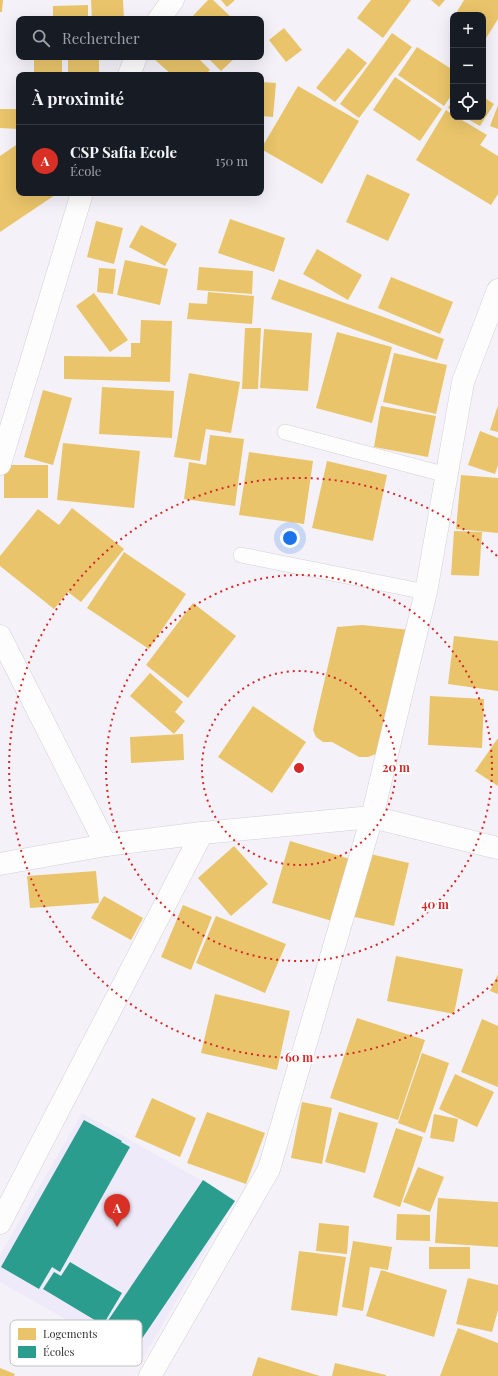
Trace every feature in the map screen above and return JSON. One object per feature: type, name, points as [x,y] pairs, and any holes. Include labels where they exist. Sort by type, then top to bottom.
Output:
[{"type":"street","points":[[160,16],[173,0]]},
{"type":"street","points":[[130,72],[135,60]]},
{"type":"street","points":[[0,464],[81,196]]},
{"type":"street","points":[[150,1376],[269,1169],[372,817],[426,592],[463,382],[498,290]]},
{"type":"street","points":[[0,636],[106,844]]},
{"type":"street","points":[[0,864],[106,844],[202,833],[372,817],[498,848]]},
{"type":"street","points":[[0,1223],[202,833]]},
{"type":"lane","points":[[285,432],[447,475]]},
{"type":"lane","points":[[241,555],[426,592]]},
{"type":"shaded area","points":[[82,1113],[235,1199],[142,1360],[142,1320],[67,1320],[0,1282],[0,1255]]},
{"type":"building: Logements","points":[[0,0],[3,0],[2,12],[0,12]]},
{"type":"building: Logements","points":[[91,0],[123,0],[124,16],[92,16]]},
{"type":"building: Logements","points":[[208,0],[213,0],[230,16],[193,16]]},
{"type":"building: Logements","points":[[221,0],[235,0],[227,7]]},
{"type":"building: Logements","points":[[371,0],[411,0],[383,38],[357,18]]},
{"type":"building: Logements","points":[[431,0],[445,0],[439,7]]},
{"type":"building: Logements","points":[[464,0],[498,0],[498,19],[486,38],[486,12],[457,12]]},
{"type":"building: Logements","points":[[88,5],[88,16],[53,16],[53,6]]},
{"type":"building: Logements","points":[[284,28],[302,50],[286,62],[269,40]]},
{"type":"building: Logements","points":[[392,33],[412,47],[359,118],[340,104]]},
{"type":"building: Logements","points":[[417,47],[450,68],[450,97],[444,106],[398,75]]},
{"type":"building: Logements","points":[[348,48],[367,63],[335,102],[316,88]]},
{"type":"building: Logements","points":[[34,60],[62,60],[62,72],[34,72]]},
{"type":"building: Logements","points":[[68,60],[99,60],[99,72],[68,72]]},
{"type":"building: Logements","points":[[155,60],[200,60],[210,70],[208,72],[169,72]]},
{"type":"building: Logements","points":[[210,60],[233,60],[221,71]]},
{"type":"building: Logements","points":[[395,77],[442,109],[420,141],[373,110]]},
{"type":"building: Logements","points":[[264,82],[276,83],[273,117],[264,116]]},
{"type":"building: Logements","points":[[298,86],[359,121],[322,184],[264,151],[264,144]]},
{"type":"building: Logements","points":[[486,99],[494,104],[486,117]]},
{"type":"building: Logements","points":[[498,105],[498,129],[490,126]]},
{"type":"building: Logements","points":[[0,109],[16,109],[16,129],[0,128]]},
{"type":"building: Logements","points":[[446,110],[450,113],[450,120],[462,120],[487,135],[480,145],[498,156],[498,194],[491,205],[416,160]]},
{"type":"building: Logements","points":[[469,120],[484,120],[480,126]]},
{"type":"building: Logements","points":[[16,145],[16,196],[54,196],[0,232],[0,156]]},
{"type":"building: Logements","points":[[367,174],[410,194],[388,241],[346,222]]},
{"type":"building: Logements","points":[[230,219],[285,238],[274,272],[218,253]]},
{"type":"building: Logements","points":[[96,221],[123,228],[114,264],[87,257]]},
{"type":"building: Logements","points":[[141,225],[177,244],[165,266],[129,247]]},
{"type":"building: Logements","points":[[317,249],[362,275],[348,300],[303,274]]},
{"type":"building: Logements","points":[[125,260],[168,269],[160,305],[117,295]]},
{"type":"building: Logements","points":[[199,267],[253,271],[252,294],[197,290]]},
{"type":"building: Logements","points":[[99,268],[116,269],[113,294],[97,292]]},
{"type":"building: Logements","points":[[391,277],[453,302],[440,334],[378,308]]},
{"type":"building: Logements","points":[[279,279],[444,339],[437,360],[271,299]]},
{"type":"building: Logements","points":[[208,292],[254,296],[252,324],[187,319],[189,303],[207,304]]},
{"type":"building: Logements","points":[[94,293],[128,340],[110,352],[76,306]]},
{"type":"building: Logements","points":[[141,320],[172,321],[170,382],[64,379],[64,356],[131,357],[131,343],[140,343]]},
{"type":"building: Logements","points":[[245,328],[261,328],[258,389],[242,389]]},
{"type":"building: Logements","points":[[264,329],[312,333],[308,391],[260,388]]},
{"type":"building: Logements","points":[[337,332],[392,347],[372,423],[316,408]]},
{"type":"building: Logements","points":[[394,353],[447,365],[436,414],[383,402]]},
{"type":"building: Logements","points":[[189,373],[240,382],[231,433],[206,429],[200,461],[174,457]]},
{"type":"building: Logements","points":[[102,387],[174,391],[172,438],[99,434]]},
{"type":"building: Logements","points":[[43,390],[72,398],[53,465],[24,457]]},
{"type":"building: Logements","points":[[498,405],[498,432],[490,430]]},
{"type":"building: Logements","points":[[381,406],[436,416],[428,457],[374,447]]},
{"type":"building: Logements","points":[[480,431],[498,438],[498,465],[495,474],[468,465]]},
{"type":"building: Logements","points":[[210,435],[244,439],[235,506],[184,499],[189,462],[206,465]]},
{"type":"building: Logements","points":[[63,443],[140,451],[134,508],[57,500]]},
{"type":"building: Logements","points":[[249,452],[313,461],[304,524],[239,515]]},
{"type":"building: Logements","points":[[327,461],[387,475],[373,541],[312,528]]},
{"type":"building: Logements","points":[[4,465],[48,465],[48,498],[4,498]]},
{"type":"building: Logements","points":[[461,475],[498,478],[498,533],[456,529]]},
{"type":"building: Logements","points":[[72,508],[124,549],[81,602],[68,592],[54,609],[0,566],[0,556],[38,509],[59,525]]},
{"type":"building: Logements","points":[[454,531],[482,532],[479,576],[451,575]]},
{"type":"building: Logements","points":[[124,552],[186,594],[149,649],[87,608]]},
{"type":"building: Logements","points":[[193,603],[236,636],[188,698],[146,665]]},
{"type":"building: Logements","points":[[362,625],[410,630],[379,753],[368,757],[359,757],[332,742],[323,742],[316,737],[313,730],[337,627]]},
{"type":"building: Logements","points":[[454,636],[498,641],[498,691],[448,684]]},
{"type":"building: Logements","points":[[150,673],[183,702],[175,712],[185,721],[174,734],[130,696]]},
{"type":"building: Logements","points":[[430,696],[484,699],[482,748],[428,745]]},
{"type":"building: Logements","points":[[253,706],[306,742],[272,793],[218,757]]},
{"type":"building: Logements","points":[[183,734],[184,760],[131,763],[130,737]]},
{"type":"building: Logements","points":[[498,738],[498,786],[475,771]]},
{"type":"building: Logements","points":[[290,841],[350,859],[332,921],[272,903]]},
{"type":"building: Logements","points":[[234,846],[268,884],[231,916],[198,878]]},
{"type":"building: Logements","points":[[366,853],[409,863],[394,926],[351,916]]},
{"type":"building: Logements","points":[[96,871],[99,903],[30,908],[27,876]]},
{"type":"building: Logements","points":[[104,896],[143,918],[131,940],[91,918]]},
{"type":"building: Logements","points":[[183,905],[212,917],[191,970],[161,957]]},
{"type":"building: Logements","points":[[216,916],[286,944],[265,993],[196,963]]},
{"type":"building: Logements","points":[[396,956],[463,969],[454,1014],[387,1001]]},
{"type":"building: Logements","points":[[498,974],[498,994],[490,991]]},
{"type":"building: Logements","points":[[215,994],[290,1011],[277,1070],[201,1053]]},
{"type":"building: Logements","points":[[357,1018],[425,1040],[398,1120],[330,1098]]},
{"type":"building: Logements","points":[[482,1019],[498,1026],[498,1087],[461,1072]]},
{"type":"building: Logements","points":[[422,1053],[449,1063],[425,1133],[398,1123]]},
{"type":"building: Logements","points":[[455,1074],[494,1092],[477,1127],[439,1109]]},
{"type":"building: Logements","points":[[152,1098],[196,1118],[180,1157],[135,1137]]},
{"type":"building: Logements","points":[[302,1102],[332,1108],[322,1164],[291,1158]]},
{"type":"building: Logements","points":[[207,1112],[265,1133],[246,1184],[187,1163]]},
{"type":"building: Logements","points":[[339,1112],[378,1123],[365,1173],[325,1162]]},
{"type":"building: Logements","points":[[434,1114],[458,1119],[454,1142],[430,1138]]},
{"type":"building: Logements","points":[[396,1128],[423,1137],[400,1207],[373,1197]]},
{"type":"building: Logements","points":[[418,1167],[444,1177],[430,1212],[403,1202]]},
{"type":"building: Logements","points":[[438,1198],[498,1202],[498,1247],[435,1243]]},
{"type":"building: Logements","points":[[397,1214],[430,1215],[430,1241],[396,1240]]},
{"type":"building: Logements","points":[[319,1223],[349,1226],[347,1254],[316,1251]]},
{"type":"building: Logements","points":[[353,1241],[392,1247],[388,1270],[370,1267],[363,1311],[342,1307]]},
{"type":"building: Logements","points":[[429,1247],[470,1247],[470,1269],[429,1269]]},
{"type":"building: Logements","points":[[299,1251],[346,1257],[337,1316],[291,1310]]},
{"type":"building: Logements","points":[[381,1270],[447,1290],[434,1337],[366,1316]]},
{"type":"building: Logements","points":[[468,1278],[498,1285],[498,1310],[492,1332],[456,1324]]},
{"type":"building: Logements","points":[[458,1328],[498,1343],[498,1376],[440,1376]]},
{"type":"building: Logements","points":[[258,1357],[320,1376],[252,1376]]},
{"type":"building: Logements","points":[[335,1363],[386,1375],[386,1376],[332,1376]]},
{"type":"building: Logements","points":[[0,1368],[15,1374],[14,1376],[0,1376]]},
{"type":"building: Écoles","points":[[84,1120],[130,1147],[60,1272],[52,1267],[39,1289],[1,1267]]},
{"type":"building: Écoles","points":[[203,1180],[235,1201],[142,1339],[142,1320],[108,1320]]},
{"type":"building: Écoles","points":[[70,1262],[122,1293],[106,1320],[95,1320],[43,1289],[54,1272],[61,1276]]},
{"type":"place","name":"CSP Safia Ecole","points":[[117,1227]]}]
